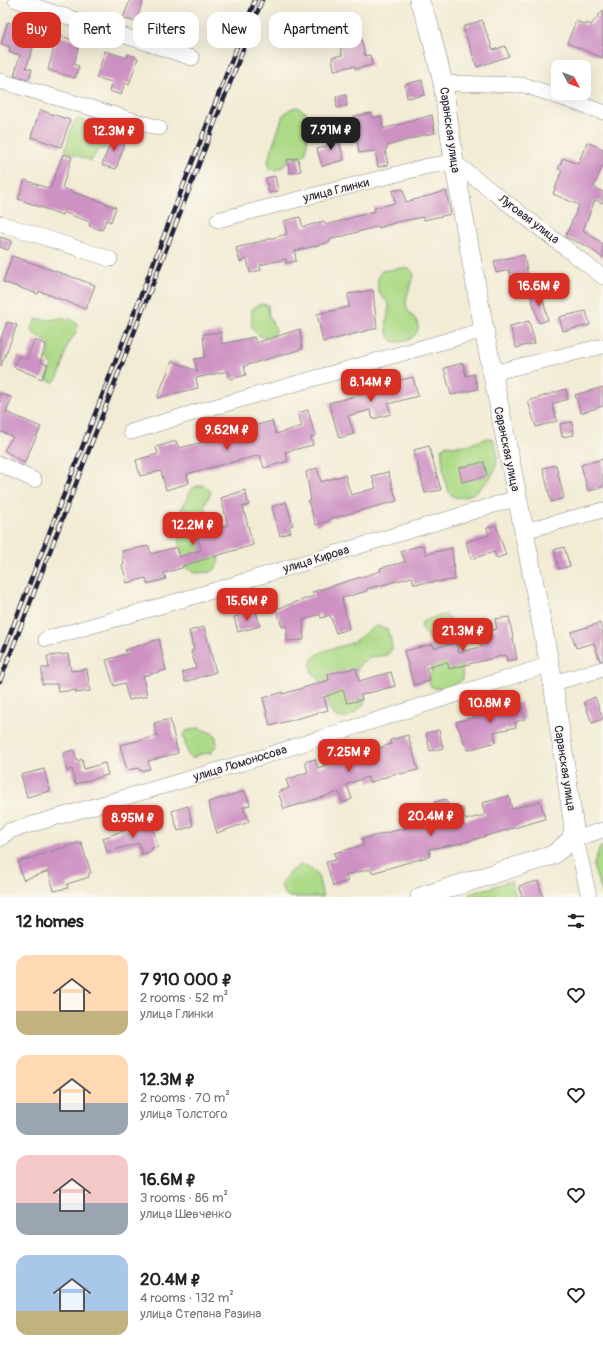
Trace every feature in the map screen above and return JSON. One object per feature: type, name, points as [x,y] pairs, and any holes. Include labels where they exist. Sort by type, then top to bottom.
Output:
[{"type":"street","points":[[16,0],[192,58]]},
{"type":"street","name":"Саранская улица","points":[[420,0],[429,26],[444,83],[454,162],[484,330],[524,531],[548,665],[553,683],[573,817],[574,828],[571,840]]},
{"type":"street","points":[[0,81],[159,128]]},
{"type":"street","points":[[444,83],[524,85],[603,112]]},
{"type":"street","name":"улица Глинки","points":[[218,220],[428,166],[454,162]]},
{"type":"street","name":"Луговая улица","points":[[454,162],[603,277]]},
{"type":"street","points":[[0,223],[110,259]]},
{"type":"street","points":[[131,432],[484,330]]},
{"type":"street","points":[[492,373],[603,346]]},
{"type":"street","points":[[0,464],[34,480]]},
{"type":"street","name":"улица Кирова","points":[[46,639],[202,594],[517,498]]},
{"type":"street","points":[[524,531],[603,510]]},
{"type":"street","name":"улица Ломоносова","points":[[0,839],[9,832],[246,762],[548,665]]},
{"type":"street","points":[[553,683],[603,670]]},
{"type":"street","points":[[420,897],[553,855],[571,840],[603,830]]},
{"type":"street","points":[[571,840],[579,852],[589,897]]},
{"type":"green space","points":[[297,107],[307,113],[309,126],[306,153],[300,158],[292,157],[279,169],[276,170],[269,168],[268,161],[283,115],[290,109]]},
{"type":"green space","points":[[77,119],[107,126],[111,129],[105,149],[98,150],[91,161],[65,151],[72,126]]},
{"type":"green space","points":[[401,268],[410,269],[414,274],[407,296],[406,307],[417,322],[418,329],[414,336],[410,339],[397,342],[393,341],[388,333],[386,324],[389,305],[378,289],[378,282],[382,271]]},
{"type":"green space","points":[[260,304],[268,305],[269,316],[276,330],[274,336],[262,337],[255,332],[253,328],[251,322],[252,309]]},
{"type":"green space","points":[[60,318],[72,320],[76,323],[77,328],[76,333],[66,349],[60,373],[54,382],[52,382],[46,379],[52,365],[47,359],[50,344],[33,333],[32,326],[37,319],[51,320]]},
{"type":"green space","points":[[487,438],[493,439],[496,446],[497,462],[492,474],[483,486],[469,495],[456,497],[450,494],[445,480],[442,449],[446,445],[467,445]]},
{"type":"green space","points":[[202,485],[208,488],[211,493],[204,505],[211,518],[219,561],[215,569],[211,572],[194,573],[184,566],[176,520],[191,490],[194,487]]},
{"type":"green space","points":[[446,615],[453,621],[467,626],[469,634],[461,648],[463,679],[452,686],[434,688],[430,686],[429,682],[435,654],[433,645],[422,629],[422,622],[433,617]]},
{"type":"green space","points":[[377,626],[387,629],[391,640],[392,649],[387,655],[370,657],[360,664],[357,674],[363,694],[364,704],[345,718],[337,717],[329,708],[326,692],[312,671],[311,662],[320,653],[351,643]]},
{"type":"green space","points":[[198,728],[215,734],[217,744],[211,753],[200,754],[192,758],[188,755],[183,735],[186,731]]},
{"type":"green space","points":[[603,846],[603,895],[593,866],[600,847]]},
{"type":"green space","points":[[301,865],[312,868],[318,876],[323,897],[289,897],[283,892],[281,882],[290,872]]},
{"type":"green space","points":[[511,881],[516,897],[470,897],[469,894]]},
{"type":"building","points":[[130,0],[143,0],[139,12],[133,12],[133,21],[125,19],[125,13]]},
{"type":"building","points":[[603,10],[603,58],[567,43],[576,21],[586,25],[587,23],[591,25]]},
{"type":"building","points":[[482,20],[493,50],[505,46],[509,56],[477,67],[463,27]]},
{"type":"building","points":[[8,22],[12,23],[12,48],[33,48],[26,68],[32,69],[29,79],[14,76],[20,55],[9,52],[10,47],[1,44]]},
{"type":"building","points":[[61,36],[69,39],[69,48],[78,48],[74,64],[79,66],[75,78],[48,70],[54,48],[61,48]]},
{"type":"building","points":[[362,43],[365,56],[370,55],[372,65],[355,69],[354,66],[334,70],[332,57],[342,55],[341,48],[362,48]]},
{"type":"building","points":[[105,51],[127,58],[128,54],[138,58],[129,85],[125,83],[121,95],[109,91],[112,82],[96,78]]},
{"type":"building","points":[[422,80],[425,95],[407,98],[405,84]]},
{"type":"building","points":[[346,95],[347,106],[337,108],[336,97]]},
{"type":"building","points":[[40,110],[70,120],[61,147],[31,137]]},
{"type":"building","points":[[371,113],[372,118],[381,116],[383,129],[432,115],[435,133],[418,136],[387,146],[387,149],[385,149],[388,165],[378,167],[375,151],[359,153],[356,133],[354,116]]},
{"type":"building","points":[[337,133],[344,160],[322,166],[317,149],[327,146],[325,136]]},
{"type":"building","points":[[113,135],[126,140],[116,169],[102,165]]},
{"type":"building","points":[[587,142],[603,149],[603,165],[594,187],[603,192],[603,203],[595,200],[583,230],[603,244],[603,258],[587,246],[565,237],[579,205],[553,194],[562,170],[558,169],[563,158],[578,164]]},
{"type":"building","points":[[63,154],[72,157],[62,188],[116,207],[111,222],[106,220],[102,230],[89,226],[90,222],[63,212],[62,215],[18,199],[25,180],[50,189]]},
{"type":"building","points":[[298,158],[301,171],[290,173],[287,160]]},
{"type":"building","points":[[275,176],[278,191],[269,193],[266,178]]},
{"type":"building","points":[[403,189],[406,202],[446,191],[451,214],[424,220],[423,217],[397,222],[329,240],[330,242],[295,251],[296,261],[286,263],[286,259],[260,265],[261,270],[250,273],[247,259],[240,262],[236,248],[287,234],[284,221],[300,217],[303,227],[324,221],[326,225],[375,211],[374,208],[395,203],[392,191]]},
{"type":"building","points":[[0,237],[12,241],[8,250],[0,247]]},
{"type":"building","points":[[524,255],[528,276],[511,280],[509,270],[496,273],[494,261]]},
{"type":"building","points":[[12,256],[95,285],[86,309],[39,291],[38,294],[3,282]]},
{"type":"building","points":[[373,290],[377,328],[323,342],[317,314],[349,307],[348,294]]},
{"type":"building","points":[[541,291],[548,320],[539,323],[530,294]]},
{"type":"building","points":[[586,311],[590,325],[563,331],[559,317]]},
{"type":"building","points":[[529,321],[535,343],[516,348],[510,326]]},
{"type":"building","points":[[7,322],[17,325],[1,366],[0,341]]},
{"type":"building","points":[[300,329],[302,349],[244,366],[246,375],[230,379],[228,371],[196,378],[198,388],[157,398],[172,361],[197,371],[194,359],[205,357],[203,334],[221,332],[222,344],[254,337],[256,343]]},
{"type":"building","points":[[34,340],[46,344],[40,362],[48,365],[42,379],[14,367],[18,356],[27,359]]},
{"type":"building","points":[[463,363],[466,376],[474,374],[478,389],[451,395],[444,368]]},
{"type":"building","points":[[413,377],[418,396],[388,404],[391,414],[373,419],[370,410],[348,416],[354,434],[339,438],[329,403],[363,394],[362,390]]},
{"type":"building","points":[[603,387],[603,406],[581,413],[575,395]]},
{"type":"building","points":[[566,389],[568,399],[552,404],[557,421],[536,427],[528,401]]},
{"type":"building","points":[[0,393],[12,398],[6,412],[41,427],[24,463],[4,450],[13,437],[0,431]]},
{"type":"building","points":[[308,410],[315,436],[311,437],[313,445],[285,452],[288,461],[264,468],[260,455],[187,474],[189,483],[166,490],[161,471],[140,476],[136,460],[158,454],[156,447],[176,441],[179,448],[219,438],[219,435],[272,421],[276,434],[302,426],[298,413]]},
{"type":"building","points":[[572,422],[574,435],[562,437],[560,424]]},
{"type":"building","points":[[429,446],[441,490],[425,493],[414,450]]},
{"type":"building","points":[[603,459],[603,487],[588,491],[581,465]]},
{"type":"building","points":[[484,462],[487,476],[462,482],[459,468]]},
{"type":"building","points":[[556,465],[564,498],[551,502],[543,468]]},
{"type":"building","points":[[317,468],[321,482],[345,475],[351,495],[376,488],[372,476],[388,472],[397,501],[329,519],[329,521],[316,525],[308,501],[311,500],[306,472]]},
{"type":"building","points":[[245,490],[249,505],[243,507],[253,545],[182,566],[182,568],[164,573],[166,579],[147,584],[146,578],[127,583],[122,565],[124,565],[122,551],[149,546],[151,554],[177,547],[179,557],[201,550],[197,534],[228,525],[221,498]]},
{"type":"building","points":[[286,502],[293,525],[289,527],[291,532],[280,536],[272,507]]},
{"type":"building","points":[[496,525],[506,555],[497,558],[494,552],[471,559],[466,542],[489,535],[487,528]]},
{"type":"building","points":[[423,545],[426,554],[452,548],[455,580],[414,584],[412,577],[367,589],[367,591],[342,598],[349,629],[336,633],[330,615],[321,618],[320,614],[303,620],[304,640],[287,641],[287,626],[282,627],[276,609],[314,596],[312,592],[381,571],[380,568],[405,562],[401,551]]},
{"type":"building","points":[[564,547],[570,566],[559,569],[554,550]]},
{"type":"building","points":[[256,611],[260,626],[238,632],[234,617]]},
{"type":"building","points":[[509,617],[517,659],[507,661],[506,655],[449,669],[447,662],[426,668],[430,681],[414,685],[404,651],[433,644],[434,648],[456,643],[459,652],[481,647],[478,633],[497,629],[495,619]]},
{"type":"building","points":[[600,623],[603,634],[603,660],[600,661],[594,643],[576,648],[571,632]]},
{"type":"building","points":[[204,627],[216,672],[185,682],[182,672],[196,668],[191,651],[194,650],[189,631]]},
{"type":"building","points":[[159,639],[166,670],[143,676],[147,696],[129,700],[124,683],[114,686],[106,660],[127,654],[125,650]]},
{"type":"building","points":[[68,654],[71,671],[87,669],[90,691],[76,693],[76,690],[58,692],[57,684],[42,684],[42,668],[49,668],[47,656]]},
{"type":"building","points":[[356,668],[359,681],[391,672],[395,686],[361,695],[362,700],[347,703],[343,690],[324,697],[328,710],[270,726],[263,698],[283,692],[283,694],[329,680],[328,674]]},
{"type":"building","points":[[498,697],[500,707],[521,702],[525,719],[515,722],[516,727],[494,732],[496,742],[467,750],[456,722],[492,712],[488,700]]},
{"type":"building","points":[[595,697],[603,719],[592,723],[584,702]]},
{"type":"building","points":[[170,719],[178,753],[148,761],[150,769],[140,771],[139,768],[127,770],[120,745],[157,736],[154,723]]},
{"type":"building","points":[[439,730],[443,748],[430,751],[426,733]]},
{"type":"building","points":[[408,735],[418,770],[400,774],[399,772],[369,783],[368,777],[347,784],[352,799],[343,803],[339,792],[284,809],[278,792],[289,788],[286,780],[308,772],[305,762],[315,759],[318,768],[391,744],[390,740]]},
{"type":"building","points":[[74,750],[77,761],[82,759],[84,769],[105,763],[108,775],[75,784],[72,769],[67,771],[63,753]]},
{"type":"building","points":[[44,769],[50,791],[27,797],[21,775]]},
{"type":"building","points":[[245,791],[250,805],[243,807],[249,822],[217,833],[208,802]]},
{"type":"building","points":[[509,796],[512,809],[540,801],[545,819],[462,843],[429,849],[430,856],[372,873],[370,869],[346,875],[348,881],[333,886],[326,862],[336,860],[334,853],[364,845],[362,839],[438,820],[434,802],[446,799],[449,810],[463,808],[465,820],[485,815],[482,803]]},
{"type":"building","points":[[188,806],[193,826],[178,831],[172,811]]},
{"type":"building","points":[[151,821],[158,847],[151,848],[152,851],[142,854],[139,843],[107,852],[103,838]]},
{"type":"building","points":[[81,842],[91,873],[88,874],[89,877],[67,884],[68,888],[54,891],[49,871],[23,880],[18,862]]},
{"type":"building","points":[[538,881],[543,897],[522,897],[519,886]]},
{"type":"railway","points":[[0,660],[255,0]]},
{"type":"railway","points":[[0,681],[262,0]]}]
